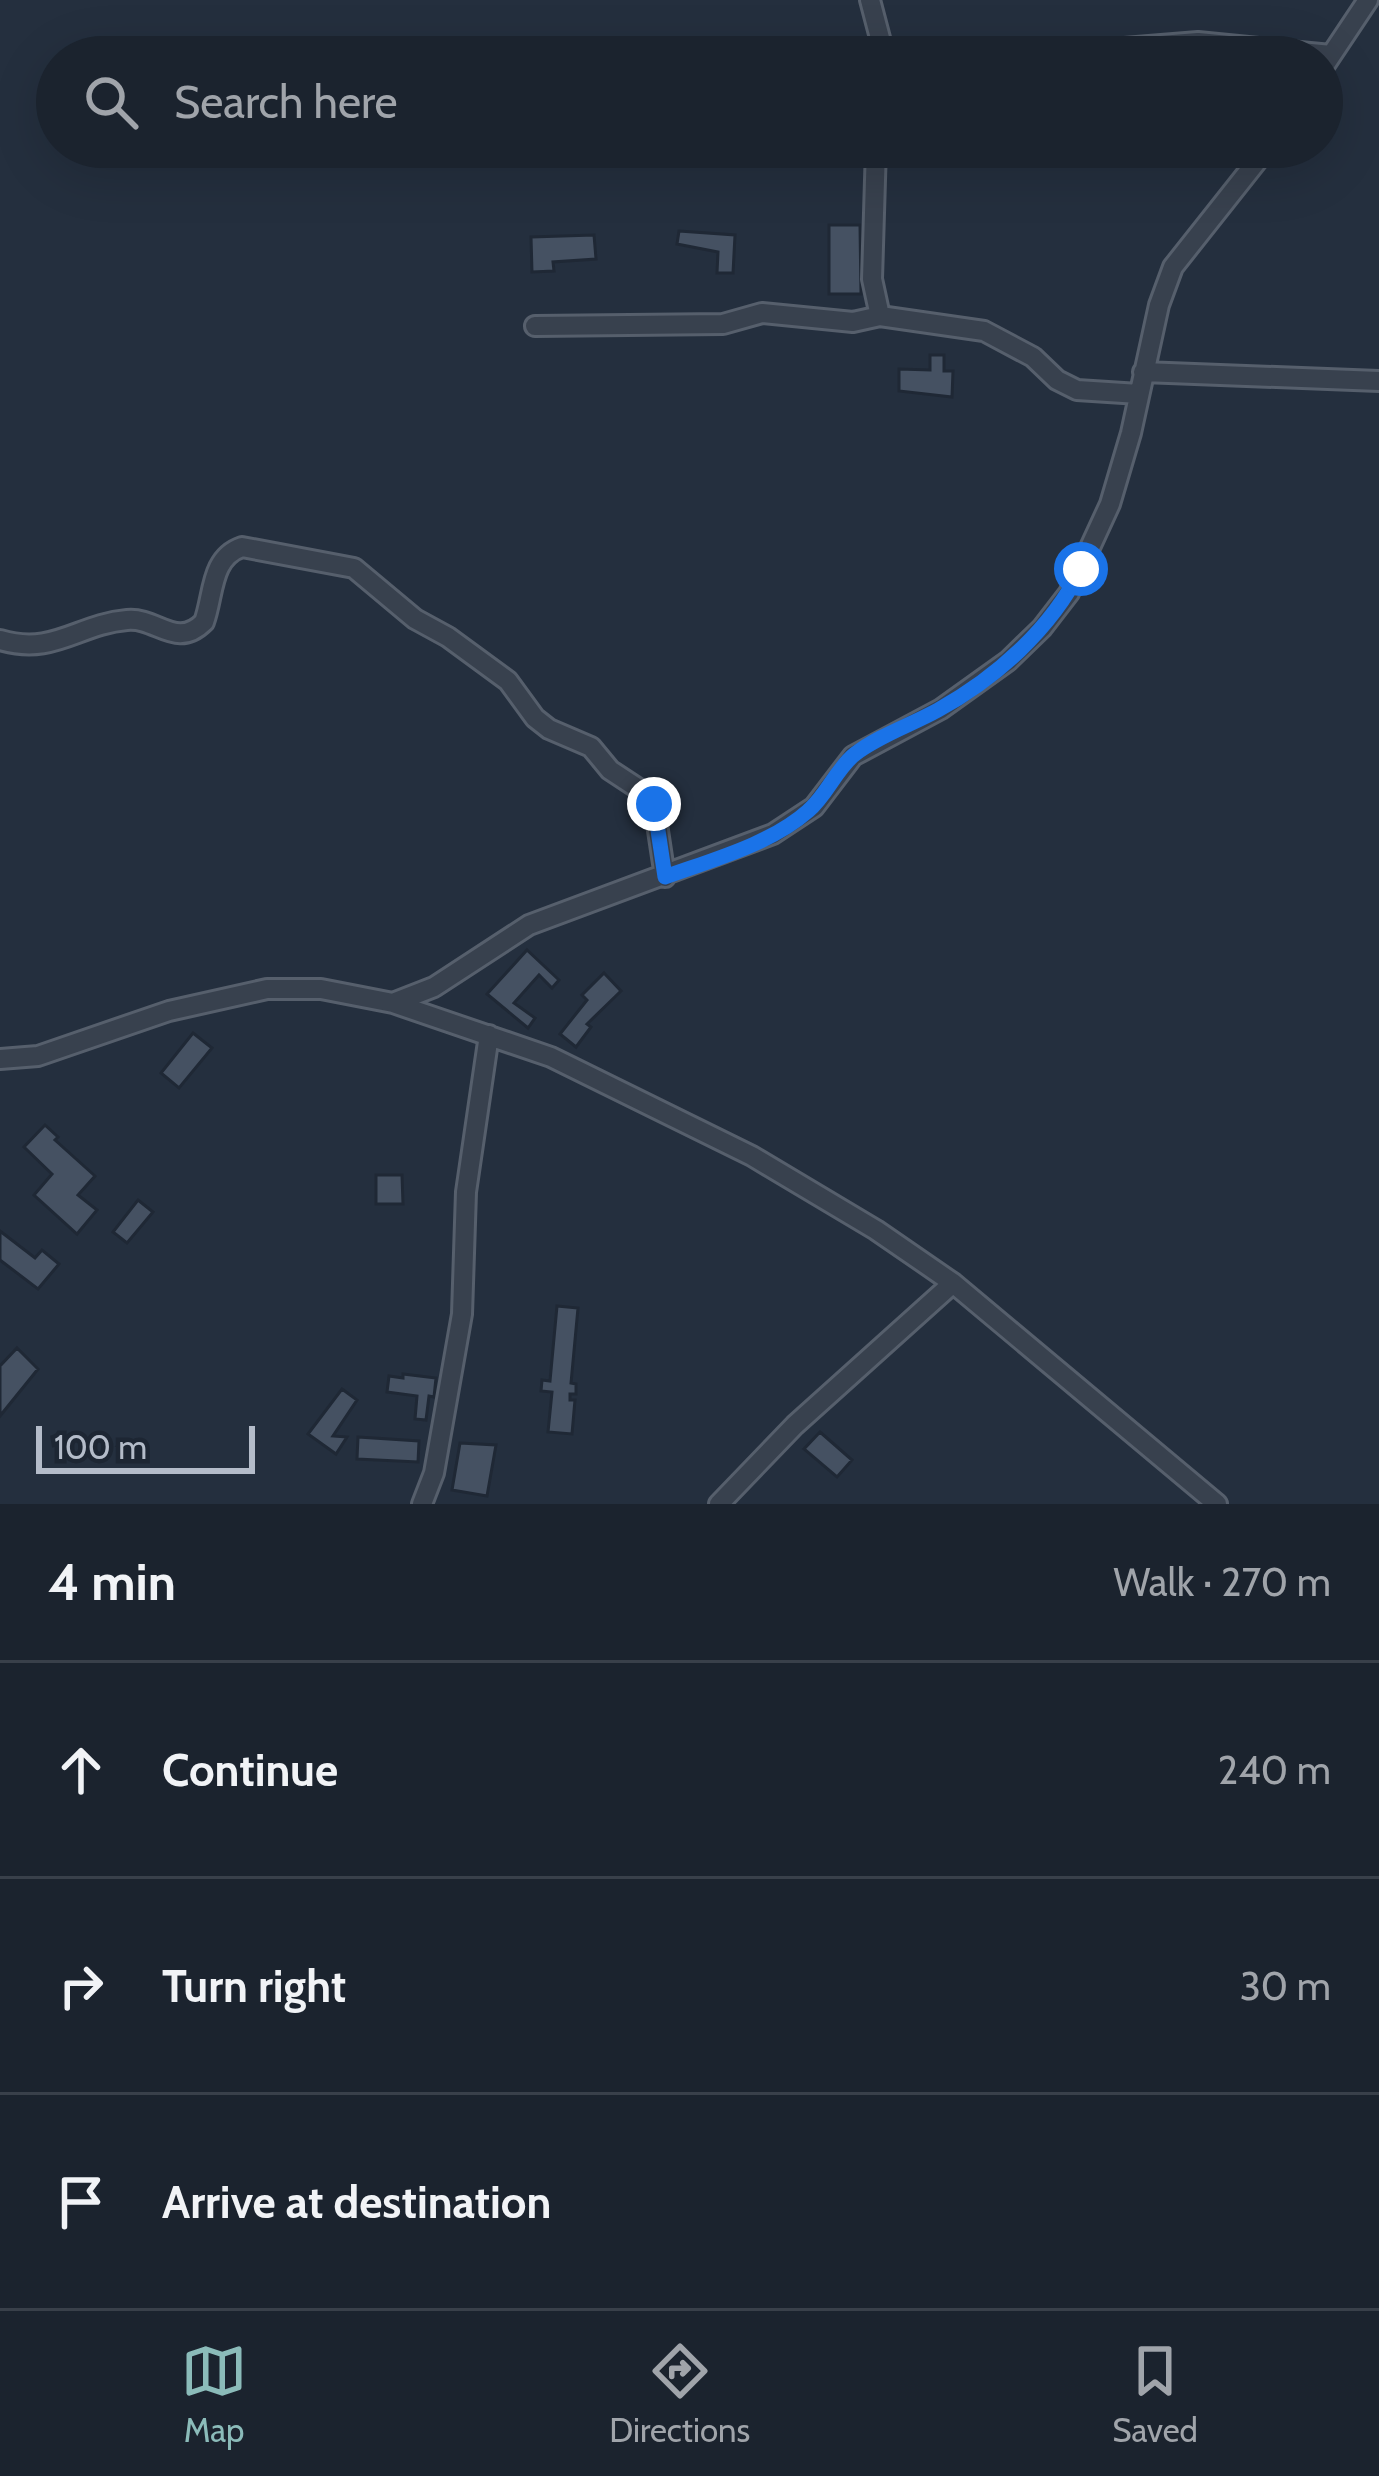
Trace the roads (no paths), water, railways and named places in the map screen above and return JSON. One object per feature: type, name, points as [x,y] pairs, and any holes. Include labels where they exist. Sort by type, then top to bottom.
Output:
[{"type":"street","points":[[870,0],[880,36]]},
{"type":"street","points":[[1343,37],[1368,0]]},
{"type":"street","points":[[875,168],[872,279],[880,316]]},
{"type":"street","points":[[393,1004],[434,987],[529,926],[665,877],[798,820],[814,807],[853,756],[941,709],[1008,661],[1042,628],[1069,593],[1110,504],[1159,304],[1173,267],[1251,168]]},
{"type":"street","points":[[536,326],[723,324],[762,313],[853,322],[880,316],[984,331],[1034,357],[1057,380],[1077,390],[1139,394]]},
{"type":"street","points":[[1143,372],[1379,381]]},
{"type":"street","points":[[0,640],[35,647],[131,619],[178,636],[187,633],[204,622],[216,572],[242,547],[342,563],[508,681],[549,729],[591,747],[610,770],[648,795],[654,804],[665,877]]},
{"type":"street","points":[[429,1013],[434,987]]},
{"type":"street","points":[[0,1059],[38,1056],[169,1011],[267,989],[321,989],[429,1013],[607,1081],[752,1156],[877,1230],[953,1283],[1217,1504]]},
{"type":"street","points":[[422,1504],[434,1473],[462,1314],[466,1192],[489,1035]]},
{"type":"street","points":[[719,1504],[795,1425],[953,1283]]}]
